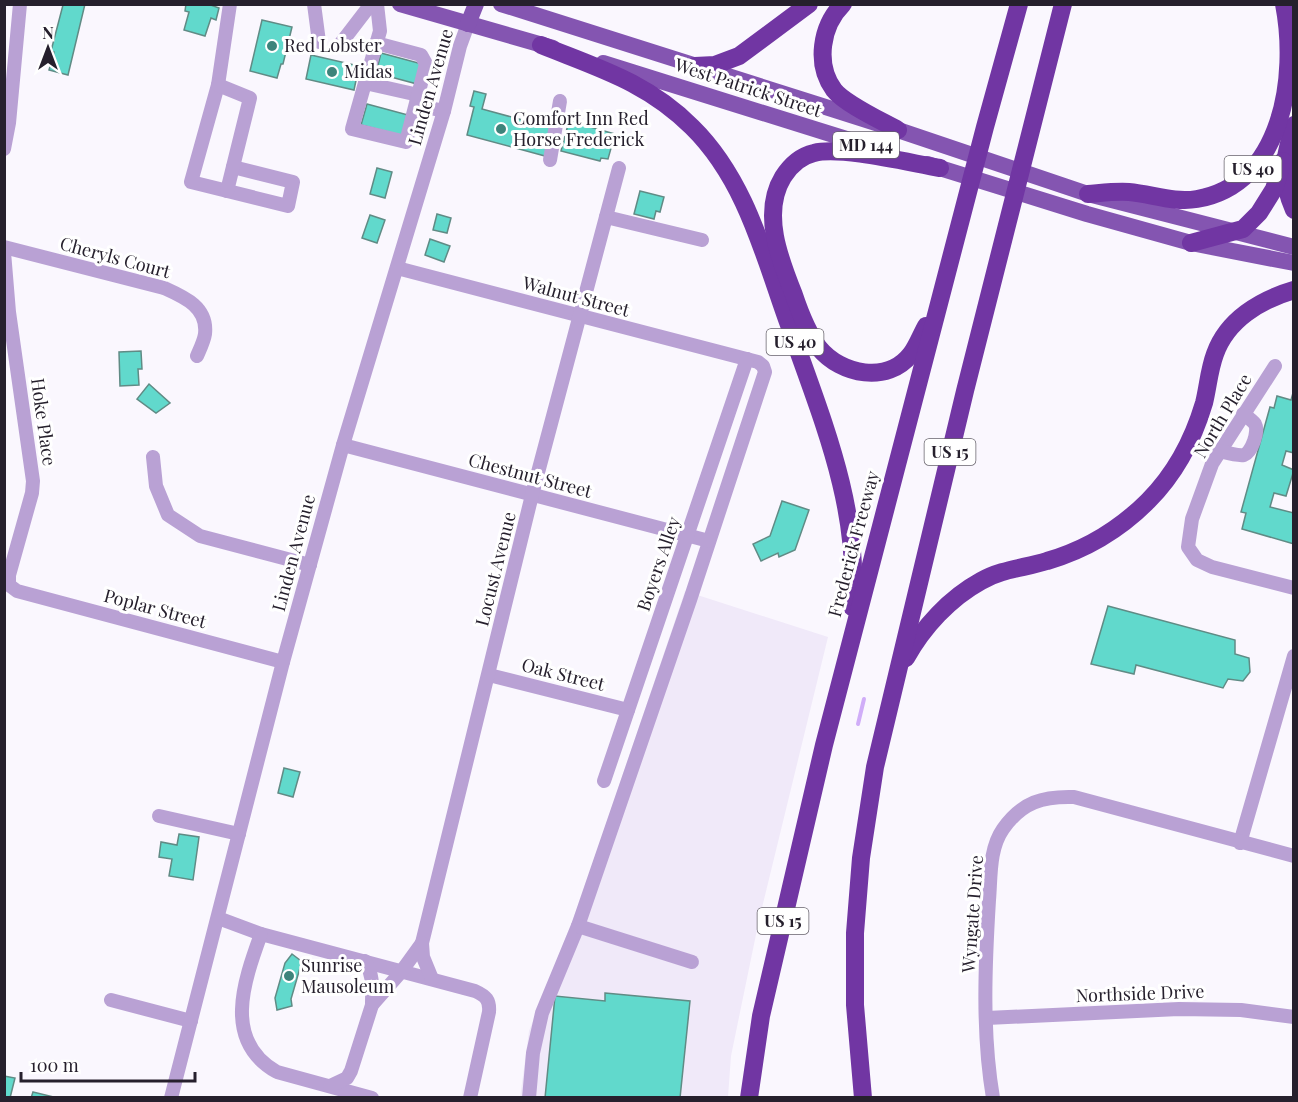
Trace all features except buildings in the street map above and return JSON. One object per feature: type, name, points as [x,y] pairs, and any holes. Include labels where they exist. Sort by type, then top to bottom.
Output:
[{"type":"highway","points":[[695,66],[715,65],[739,56],[808,4]]},
{"type":"highway","points":[[843,4],[828,23],[822,51],[834,91],[898,130]]},
{"type":"highway","points":[[1005,59],[1010,12],[1008,4]]},
{"type":"highway","name":"Frederick Freeway","points":[[749,1098],[761,1016],[824,745],[939,300],[1019,4]]},
{"type":"highway","name":"US 15","points":[[863,1098],[855,1005],[857,895],[875,767],[1006,226],[1063,4]]},
{"type":"highway","points":[[1048,61],[1068,4]]},
{"type":"highway","name":"US 40","points":[[1088,194],[1129,192],[1169,199],[1196,200],[1227,189],[1253,170],[1265,156],[1274,139],[1285,109],[1289,86],[1290,55],[1284,4]]},
{"type":"highway","name":"US 40","points":[[541,45],[632,81],[663,101],[692,126],[709,145],[735,183],[743,200],[834,453],[848,513],[851,539],[852,604],[849,633],[824,745]]},
{"type":"highway","points":[[1191,243],[1243,229],[1259,213],[1274,189],[1293,125]]},
{"type":"highway","points":[[939,300],[911,354],[901,363],[889,370],[875,373],[847,369],[833,361],[819,348],[802,317],[784,271],[776,236],[773,207],[779,183],[787,170],[798,160],[814,153],[830,151],[940,168]]},
{"type":"highway","points":[[1283,161],[1285,183],[1293,210]]},
{"type":"highway","points":[[895,678],[917,639],[947,606],[966,590],[1010,569],[1046,562],[1087,546],[1137,512],[1167,480],[1189,442],[1204,403],[1215,354],[1228,331],[1253,308],[1293,290]]},
{"type":"main road","name":"West Patrick Street","points":[[400,4],[541,45],[1087,214],[1191,243],[1293,263]]},
{"type":"main road","points":[[468,24],[476,4]]},
{"type":"main road","name":"West Patrick Street","points":[[501,4],[898,130],[1088,194],[1293,247]]},
{"type":"main road","points":[[523,4],[536,16]]},
{"type":"street","points":[[4,149],[9,123],[10,56],[20,4]]},
{"type":"street","points":[[314,4],[319,42]]},
{"type":"street","points":[[338,47],[371,4]]},
{"type":"street","points":[[376,43],[421,55],[426,64],[406,142],[352,129],[376,43],[380,31],[377,4]]},
{"type":"street","points":[[230,5],[218,85],[191,182],[288,206],[293,182],[232,167]]},
{"type":"street","name":"Linden Avenue","points":[[171,1098],[283,662],[343,445],[448,107],[460,46],[468,24]]},
{"type":"street","points":[[365,83],[414,94],[420,106],[448,107]]},
{"type":"street","points":[[218,85],[250,98],[226,191]]},
{"type":"street","points":[[550,160],[560,101]]},
{"type":"street","name":"Locust Avenue","points":[[432,979],[423,957],[422,943],[532,495],[619,168]]},
{"type":"street","points":[[606,217],[702,240]]},
{"type":"street","name":"Cheryls Court","points":[[4,247],[164,288],[184,297],[199,309],[204,320],[205,334],[197,356]]},
{"type":"street","name":"Hoke Place","points":[[4,252],[9,312],[33,481],[32,493],[9,575],[9,585],[17,591]]},
{"type":"street","name":"Walnut Street","points":[[397,268],[747,359]]},
{"type":"street","points":[[529,1098],[533,1053],[542,1012],[578,926],[765,372],[763,366],[758,362],[747,359]]},
{"type":"street","name":"Boyers Alley","points":[[604,781],[747,359]]},
{"type":"street","name":"North Place","points":[[1275,366],[1212,464],[1192,519],[1188,547],[1197,560],[1212,567],[1293,588]]},
{"type":"street","points":[[1219,451],[1242,455],[1251,449],[1255,423],[1243,414]]},
{"type":"street","name":"Chestnut Street","points":[[343,445],[709,541]]},
{"type":"street","points":[[153,457],[156,486],[168,515],[200,536],[310,565]]},
{"type":"street","name":"Poplar Street","points":[[17,591],[283,662]]},
{"type":"street","points":[[1240,843],[1293,656]]},
{"type":"street","name":"Oak Street","points":[[489,675],[628,710]]},
{"type":"street","name":"Wyngate Drive","points":[[993,1098],[988,1059],[987,1018],[988,924],[992,861],[995,844],[1002,830],[1025,807],[1039,799],[1074,797],[1293,856]]},
{"type":"street","points":[[159,816],[240,834]]},
{"type":"street","points":[[218,918],[261,934],[475,991],[487,998],[490,1005],[487,1024],[470,1098]]},
{"type":"street","points":[[578,926],[692,962]]},
{"type":"street","points":[[261,934],[249,968],[241,1004],[248,1041],[256,1056],[264,1065],[277,1072],[372,1098]]},
{"type":"street","points":[[372,1005],[401,972],[422,943]]},
{"type":"street","points":[[330,1086],[347,1078],[351,1071],[372,1005],[371,972],[365,961]]},
{"type":"street","points":[[111,1000],[191,1021]]},
{"type":"street","name":"Northside Drive","points":[[987,1018],[1179,1009],[1241,1010],[1293,1017]]},
{"type":"shaded area","points":[[685,591],[828,637],[759,920],[731,1056],[728,1097],[520,1098],[529,1031],[580,901]]},
{"type":"waterway","points":[[858,724],[864,699]]},
{"type":"place","name":"Red Lobster","points":[[272,46]]},
{"type":"place","name":"Midas","points":[[332,72]]},
{"type":"place","name":"Comfort Inn Red Horse Frederick","points":[[501,129]]},
{"type":"place","name":"Sunrise Mausoleum","points":[[289,976]]}]
